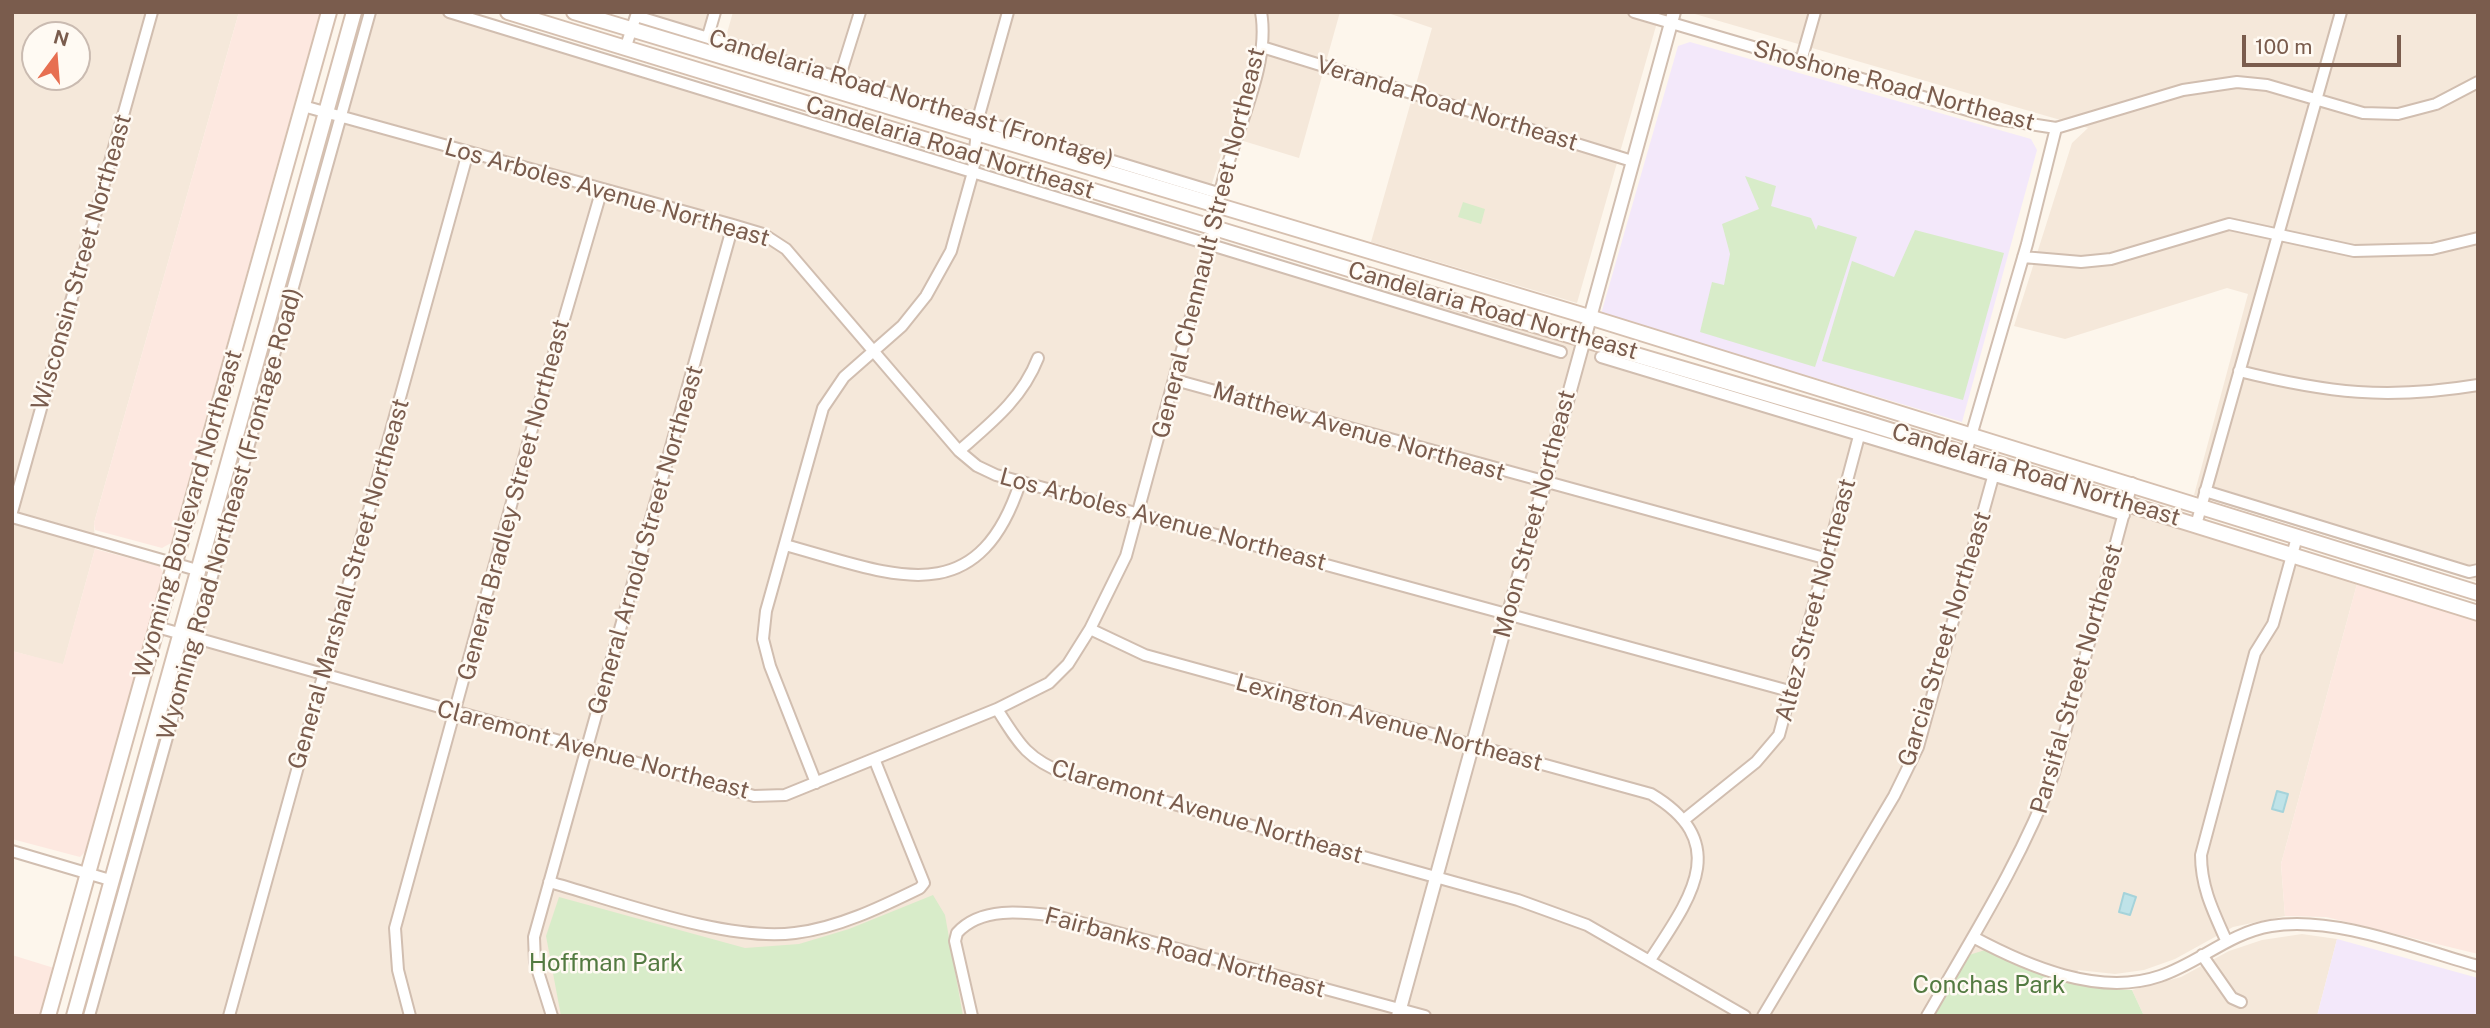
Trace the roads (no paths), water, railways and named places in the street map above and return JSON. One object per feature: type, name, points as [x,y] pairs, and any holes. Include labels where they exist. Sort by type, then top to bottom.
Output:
[{"type":"main road","name":"Wyoming Boulevard Northeast","points":[[48,1016],[329,12]]},
{"type":"main road","name":"Wyoming Boulevard Northeast","points":[[74,1016],[354,12]]},
{"type":"main road","name":"Candelaria Road Northeast","points":[[508,12],[973,155],[1966,453],[2126,509],[2196,525],[2478,613]]},
{"type":"main road","name":"Candelaria Road Northeast","points":[[575,12],[977,134],[1216,200],[2132,483],[2478,593]]},
{"type":"street","name":"Wisconsin Street Northeast","points":[[12,512],[152,12]]},
{"type":"street","name":"Wyoming Road Northeast (Frontage Road)","points":[[89,1016],[370,12]]},
{"type":"street","points":[[449,12],[1561,352]]},
{"type":"street","points":[[708,36],[715,12]]},
{"type":"street","points":[[841,76],[860,12]]},
{"type":"street","points":[[816,783],[770,666],[763,639],[766,611],[823,408],[844,377],[902,326],[941,273],[950,251],[973,172],[978,119],[1007,12]]},
{"type":"street","name":"General Chennault Street Northeast","points":[[998,709],[1049,683],[1068,664],[1090,629],[1126,556],[1215,228],[1216,200],[1262,47],[1261,12]]},
{"type":"street","name":"Shoshone Road Northeast","points":[[1634,12],[1672,18],[1801,61],[1998,119],[2056,128],[2207,85],[2237,82],[2267,85],[2363,113],[2398,114],[2436,104],[2478,82]]},
{"type":"street","points":[[1801,61],[1815,12]]},
{"type":"street","points":[[2196,525],[2340,12]]},
{"type":"street","name":"Candelaria Road Northeast (Frontage)","points":[[631,29],[636,16],[708,36],[978,119],[1216,200]]},
{"type":"street","name":"Moon Street Northeast","points":[[1399,1012],[1672,18]]},
{"type":"street","points":[[625,49],[631,29]]},
{"type":"street","name":"Veranda Road Northeast","points":[[1262,47],[1632,161]]},
{"type":"street","name":"Los Arboles Avenue Northeast","points":[[303,106],[763,234],[786,249],[875,350],[958,451],[977,466],[1020,483],[1793,692]]},
{"type":"street","points":[[1966,453],[2023,257],[2056,128]]},
{"type":"street","name":"General Marshall Street Northeast","points":[[229,1016],[468,152]]},
{"type":"street","name":"General Bradley Street Northeast","points":[[410,1016],[398,970],[395,928],[532,429],[602,189]]},
{"type":"street","points":[[2023,257],[2081,262],[2111,259],[2229,224],[2354,251],[2393,253],[2432,249],[2478,238]]},
{"type":"street","name":"General Arnold Street Northeast","points":[[552,1016],[535,962],[534,937],[733,225]]},
{"type":"street","points":[[1601,357],[1993,477],[2126,509]]},
{"type":"street","points":[[958,451],[1014,401],[1028,382],[1038,358]]},
{"type":"street","points":[[2239,371],[2290,384],[2355,394],[2429,393],[2478,385]]},
{"type":"street","name":"Matthew Avenue Northeast","points":[[1175,380],[1828,559]]},
{"type":"street","name":"Altez Street Northeast","points":[[1685,819],[1756,762],[1779,735],[1793,692],[1859,436]]},
{"type":"street","name":"Garcia Street Northeast","points":[[1763,1016],[1894,796],[1918,747],[1993,477]]},
{"type":"street","points":[[785,545],[896,575],[928,576],[957,569],[981,554],[998,536],[1010,513],[1020,483]]},
{"type":"street","name":"Parsifal Street Northeast","points":[[1927,1016],[2022,851],[2054,773],[2132,483]]},
{"type":"street","points":[[2206,491],[2469,572],[2478,570]]},
{"type":"street","points":[[12,517],[197,570]]},
{"type":"street","points":[[2226,940],[2209,905],[2201,877],[2201,855],[2255,653],[2273,624],[2297,537]]},
{"type":"street","name":"Claremont Avenue Northeast","points":[[156,627],[754,796],[785,795],[998,709],[1020,748],[1042,765],[1066,774],[1518,900],[1587,925],[1745,1016]]},
{"type":"street","name":"Lexington Avenue Northeast","points":[[1090,629],[1145,655],[1651,793],[1685,819]]},
{"type":"street","points":[[549,882],[728,931],[761,935],[795,933],[836,924],[920,888],[923,877],[874,761]]},
{"type":"street","points":[[1650,960],[1695,884],[1698,864],[1685,819]]},
{"type":"street","points":[[12,851],[110,880]]},
{"type":"street","name":"Fairbanks Road Northeast","points":[[972,1016],[955,942],[962,927],[980,918],[1002,912],[1056,916],[1399,1012],[1425,1016]]},
{"type":"street","points":[[1973,937],[2037,967],[2121,983],[2160,976],[2226,940],[2270,926],[2319,926],[2368,935],[2478,966]]},
{"type":"street","points":[[2202,954],[2232,998],[2241,1002]]},
{"type":"water","points":[[2277,791],[2288,794],[2283,812],[2272,809]]},
{"type":"water","points":[[2124,893],[2136,897],[2130,915],[2119,912]]},
{"type":"park label","name":"Hoffman Park","points":[[606,964]]},
{"type":"park label","name":"Conchas Park","points":[[1989,986]]}]
